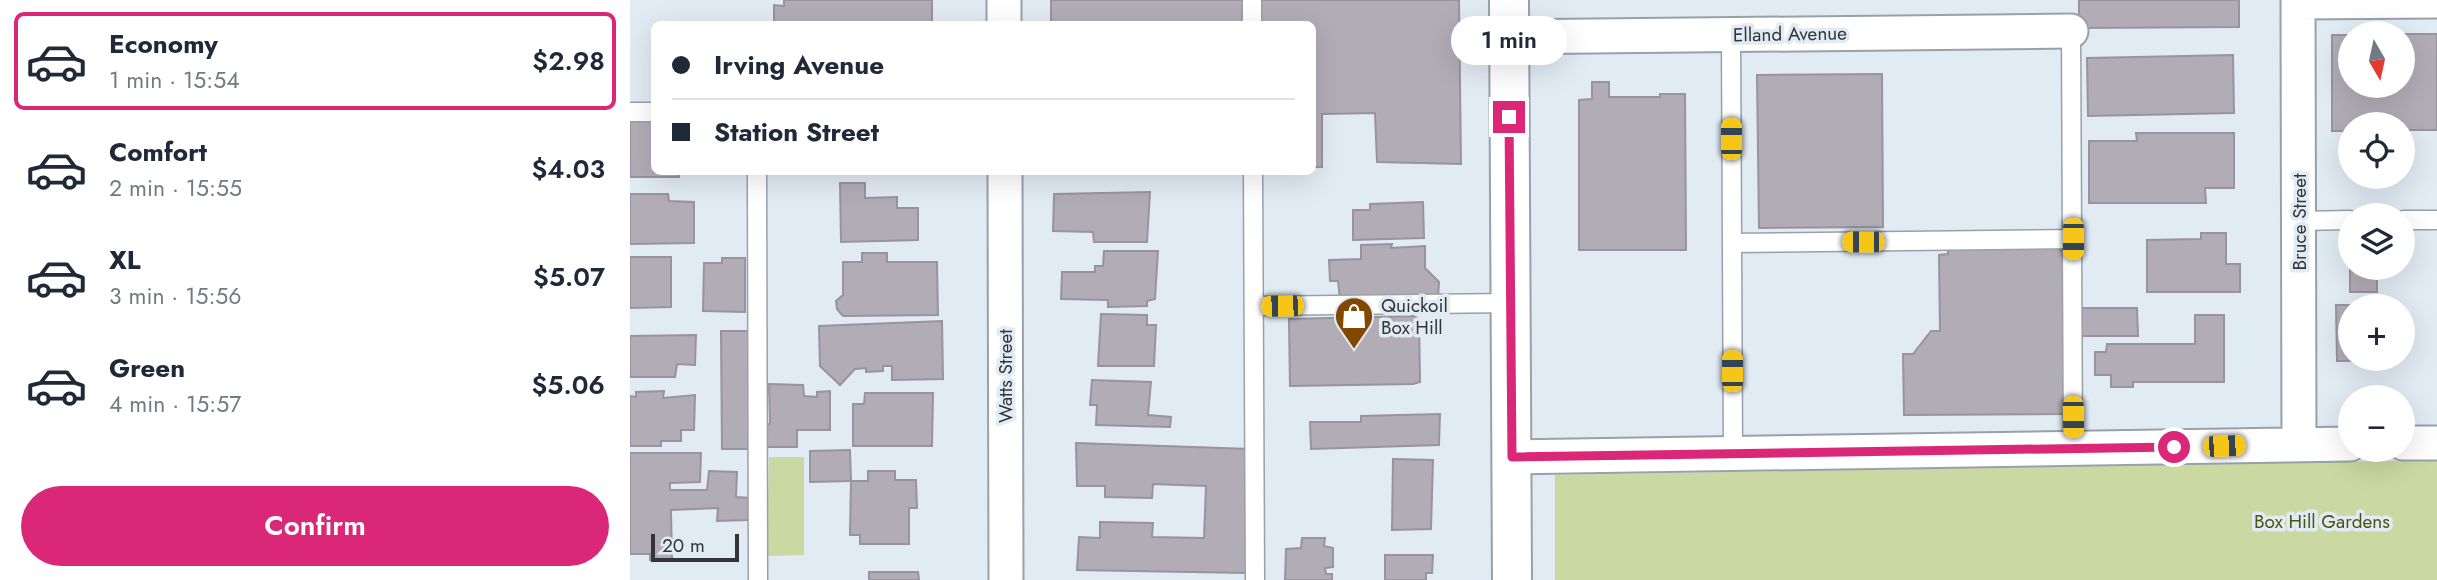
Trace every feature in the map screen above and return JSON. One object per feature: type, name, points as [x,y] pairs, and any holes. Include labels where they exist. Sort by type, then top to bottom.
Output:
[{"type":"main road","points":[[1509,18],[1512,580]]},
{"type":"street","points":[[1004,0],[1004,21]]},
{"type":"street","points":[[2298,1],[2437,1]]},
{"type":"street","name":"Bruce Street","points":[[2298,1],[2299,444]]},
{"type":"street","name":"Elland Avenue","points":[[1509,18],[1731,35],[2071,32]]},
{"type":"street","name":"Watts Street","points":[[1005,175],[1006,580]]},
{"type":"street","points":[[1512,457],[2338,443]]},
{"type":"street","points":[[2415,443],[2437,443]]},
{"type":"lane","points":[[1252,0],[1252,21]]},
{"type":"lane","points":[[2071,32],[2073,449]]},
{"type":"lane","points":[[1731,35],[1732,454]]},
{"type":"lane","points":[[630,112],[651,112]]},
{"type":"lane","points":[[757,175],[758,580]]},
{"type":"lane","points":[[1253,175],[1255,580]]},
{"type":"lane","points":[[2299,220],[2338,220]]},
{"type":"lane","points":[[2415,220],[2437,220]]},
{"type":"lane","points":[[1732,243],[2073,239]]},
{"type":"lane","points":[[1254,306],[1511,303]]},
{"type":"green space","points":[[769,457],[804,457],[804,555],[767,556]]},
{"type":"green space","name":"Box Hill Gardens","points":[[2437,460],[2437,580],[1555,580],[1555,475]]},
{"type":"building","points":[[784,0],[932,0],[932,21],[774,21],[774,5],[784,6]]},
{"type":"building","points":[[1051,0],[1243,0],[1242,21],[1051,21]]},
{"type":"building","points":[[1260,0],[1459,0],[1461,164],[1377,162],[1375,113],[1322,114],[1322,167],[1316,167],[1316,21],[1260,21]]},
{"type":"building","points":[[2079,0],[2239,0],[2239,27],[2079,28]]},
{"type":"building","points":[[2415,34],[2437,34],[2437,130],[2415,130],[2415,112],[2338,112],[2338,131],[2332,131],[2332,35],[2338,35],[2338,98],[2415,98]]},
{"type":"building","points":[[2233,55],[2234,113],[2088,116],[2087,58]]},
{"type":"building","points":[[1882,74],[1883,227],[1759,228],[1757,75]]},
{"type":"building","points":[[1592,82],[1609,82],[1609,97],[1685,94],[1686,250],[1579,250],[1579,100],[1592,99]]},
{"type":"building","points":[[630,119],[651,119],[651,175],[679,177],[630,177]]},
{"type":"building","points":[[2136,133],[2234,133],[2234,188],[2205,188],[2206,203],[2089,203],[2089,141],[2137,141]]},
{"type":"building","points":[[840,183],[865,183],[865,198],[897,197],[897,208],[918,208],[918,240],[841,242]]},
{"type":"building","points":[[1150,192],[1147,242],[1094,242],[1093,232],[1053,231],[1054,194]]},
{"type":"building","points":[[630,194],[668,194],[669,201],[694,202],[694,243],[630,244]]},
{"type":"building","points":[[1423,202],[1424,238],[1353,240],[1353,210],[1370,210],[1370,204]]},
{"type":"building","points":[[2201,233],[2226,233],[2226,264],[2240,264],[2240,292],[2147,292],[2147,240],[2201,239]]},
{"type":"building","points":[[1392,244],[1391,248],[1425,246],[1425,268],[1439,282],[1438,299],[1340,300],[1338,281],[1330,281],[1329,260],[1361,259],[1361,245]]},
{"type":"building","points":[[2056,247],[2066,254],[2067,414],[1904,415],[1903,354],[1913,354],[1931,331],[1940,331],[1939,255],[1948,254],[1948,248]]},
{"type":"building","points":[[1104,251],[1158,251],[1155,299],[1147,301],[1147,306],[1108,307],[1108,300],[1061,299],[1062,272],[1095,272],[1095,266],[1103,266]]},
{"type":"building","points":[[862,253],[887,253],[887,262],[937,262],[938,315],[843,316],[837,309],[836,301],[843,295],[843,262],[862,262]]},
{"type":"building","points":[[630,257],[671,257],[671,307],[630,308]]},
{"type":"building","points":[[722,258],[745,258],[745,312],[703,311],[704,263],[722,263]]},
{"type":"building","points":[[2350,280],[2377,280],[2377,292],[2350,292]]},
{"type":"building","points":[[2336,305],[2338,305],[2338,361]]},
{"type":"building","points":[[2082,308],[2137,308],[2138,336],[2082,336]]},
{"type":"building","points":[[1101,314],[1147,315],[1147,325],[1156,325],[1154,366],[1098,366]]},
{"type":"building","points":[[2195,315],[2224,315],[2224,382],[2133,382],[2133,387],[2111,387],[2111,375],[2095,375],[2095,352],[2106,352],[2107,344],[2195,344]]},
{"type":"building","name":"Quickoil Box Hill","points":[[1414,316],[1419,319],[1420,382],[1290,386],[1289,319]]},
{"type":"building","points":[[942,321],[943,379],[892,380],[892,366],[883,366],[883,371],[866,372],[866,368],[855,369],[840,385],[820,366],[819,326]]},
{"type":"building","points":[[721,331],[751,331],[750,449],[722,449]]},
{"type":"building","points":[[696,335],[695,365],[677,364],[675,377],[630,377],[630,336]]},
{"type":"building","points":[[1092,380],[1151,382],[1148,415],[1171,417],[1170,427],[1096,425],[1097,405],[1090,405]]},
{"type":"building","points":[[769,384],[803,385],[804,396],[817,397],[817,392],[830,391],[830,430],[797,430],[797,447],[765,447],[765,425],[770,424]]},
{"type":"building","points":[[664,391],[663,398],[695,395],[694,430],[681,430],[681,441],[661,441],[661,446],[630,446],[630,396],[636,397],[636,392]]},
{"type":"building","points":[[865,393],[933,393],[932,446],[853,446],[853,404],[864,404]]},
{"type":"building","points":[[1440,414],[1439,445],[1311,449],[1310,422],[1361,422],[1361,416]]},
{"type":"building","points":[[1076,443],[1250,449],[1247,573],[1077,570],[1079,537],[1100,538],[1100,522],[1153,523],[1152,537],[1204,538],[1206,486],[1153,484],[1152,498],[1105,497],[1105,486],[1077,486]]},
{"type":"building","points":[[850,450],[851,481],[810,482],[810,451]]},
{"type":"building","points":[[630,453],[701,453],[700,482],[670,483],[670,490],[707,490],[709,471],[737,472],[736,497],[750,498],[748,520],[717,521],[718,508],[671,510],[672,559],[650,560],[650,554],[630,554]]},
{"type":"building","points":[[1393,459],[1433,460],[1431,529],[1392,530]]},
{"type":"building","points":[[868,471],[895,471],[895,480],[916,480],[917,508],[909,508],[909,544],[860,544],[860,535],[850,535],[851,481],[868,481]]},
{"type":"building","points":[[1302,538],[1325,538],[1324,546],[1333,548],[1333,567],[1325,568],[1326,574],[1332,574],[1332,580],[1285,580],[1286,549],[1301,548]]},
{"type":"building","points":[[1385,555],[1433,555],[1432,573],[1426,573],[1426,580],[1385,580]]},
{"type":"building","points":[[869,572],[918,572],[919,580],[869,580]]},
{"type":"place","name":"Quickoil Box Hill","points":[[1354,350]]},
{"type":"route","points":[[1509,117],[1512,457],[2174,447]]}]
